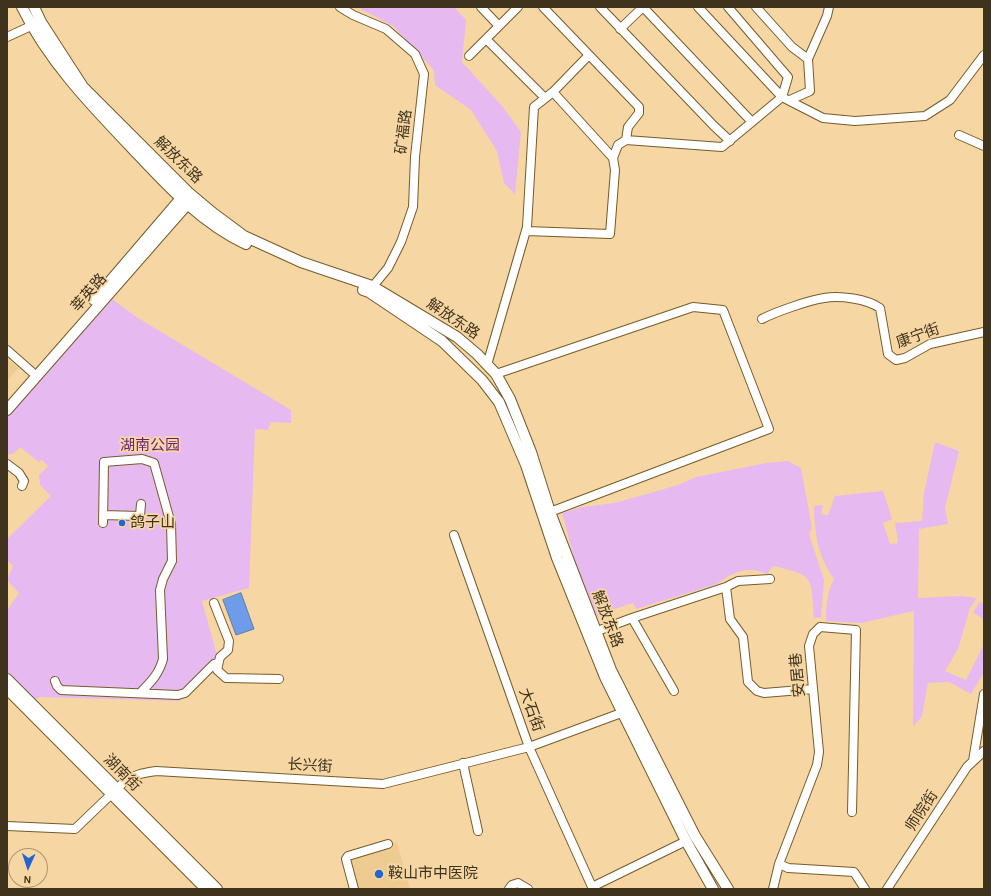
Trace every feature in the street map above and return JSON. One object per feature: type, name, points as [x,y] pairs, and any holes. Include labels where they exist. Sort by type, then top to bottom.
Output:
[{"type":"main road","name":"解放东路","points":[[22,7],[31,26],[78,91],[187,198],[240,241],[298,268],[370,289],[457,337],[496,374],[510,398],[531,452],[605,677],[624,712],[686,841],[713,889]]},
{"type":"main road","name":"解放东路","points":[[34,7],[41,22],[83,87],[187,198]]},
{"type":"main road","name":"莘英路","points":[[7,400],[187,198]]},
{"type":"main road","name":"莘英路","points":[[7,410],[187,198]]},
{"type":"main road","name":"解放东路","points":[[370,289],[442,341],[482,380],[499,402],[526,465],[557,558],[591,634],[611,670],[695,836],[728,889]]},
{"type":"main road","name":"湖南街","points":[[7,679],[206,889]]},
{"type":"main road","name":"湖南街","points":[[7,689],[217,889]]},
{"type":"street","name":"矿福路","points":[[340,7],[352,15],[386,29],[415,54],[424,74],[415,157],[412,207],[401,242],[388,268],[370,289]]},
{"type":"street","points":[[481,7],[499,26]]},
{"type":"street","points":[[469,56],[518,7]]},
{"type":"street","points":[[543,7],[639,107],[639,113],[628,127],[626,140]]},
{"type":"street","points":[[600,7],[620,30],[730,141]]},
{"type":"street","points":[[620,30],[643,7],[752,122]]},
{"type":"street","points":[[698,7],[782,97],[823,118],[855,122],[925,116],[950,100],[984,55]]},
{"type":"street","points":[[526,231],[610,234],[615,170],[613,158],[618,145],[626,140],[722,147],[782,97],[788,77],[728,7]]},
{"type":"street","points":[[756,7],[792,47],[808,59]]},
{"type":"street","points":[[790,100],[810,91],[808,59],[829,7]]},
{"type":"street","points":[[7,37],[31,26]]},
{"type":"street","points":[[486,39],[545,98]]},
{"type":"street","points":[[487,365],[526,231],[534,107],[553,92],[589,55]]},
{"type":"street","points":[[553,92],[613,158]]},
{"type":"street","points":[[959,135],[984,146]]},
{"type":"street","name":"康宁街","points":[[762,319],[824,298],[856,299],[872,303],[880,308],[888,354],[896,360],[905,358],[930,344],[984,332]]},
{"type":"street","points":[[496,374],[693,307],[724,310],[769,429],[550,512]]},
{"type":"street","points":[[7,350],[32,372]]},
{"type":"street","points":[[140,693],[154,679],[160,670],[163,659],[160,590],[162,579],[172,561],[171,524],[154,463],[142,459],[104,462],[103,519],[140,516],[141,504]]},
{"type":"street","points":[[7,464],[23,478],[24,481],[22,486]]},
{"type":"street","name":"大石街","points":[[454,535],[529,746],[593,888]]},
{"type":"street","points":[[591,634],[632,618],[726,587],[738,581],[770,579]]},
{"type":"street","points":[[726,587],[730,619],[743,637],[748,682],[757,691],[764,693],[813,689]]},
{"type":"street","points":[[214,602],[229,641],[228,650],[220,657],[217,670],[226,678],[279,679]]},
{"type":"street","points":[[632,618],[674,691]]},
{"type":"street","name":"安居巷","points":[[773,889],[779,864],[817,765],[819,752],[809,646],[812,634],[820,627],[856,630],[852,812]]},
{"type":"street","points":[[56,681],[57,686],[61,690],[178,695],[185,693],[214,664],[218,663]]},
{"type":"street","points":[[973,761],[984,694]]},
{"type":"street","name":"长兴街","points":[[7,826],[75,830],[132,776],[141,773],[156,771],[383,784],[529,746],[624,712]]},
{"type":"street","name":"师院街","points":[[887,889],[967,767],[984,751]]},
{"type":"street","points":[[463,763],[478,831]]},
{"type":"street","points":[[593,888],[686,841]]},
{"type":"street","points":[[354,889],[346,859],[348,856],[388,844]]},
{"type":"street","points":[[779,864],[788,868],[854,872],[865,889]]},
{"type":"street","points":[[509,889],[512,884],[518,882],[528,889]]},
{"type":"shaded area","points":[[7,358],[18,368],[7,381]]},
{"type":"shaded area","name":"鞍山市中医院","points":[[397,842],[410,889],[356,889],[349,859]]},
{"type":"green space","points":[[357,7],[454,7],[466,20],[462,62],[502,106],[521,132],[515,194],[504,183],[497,151],[471,110],[435,85],[434,70],[393,26]]},
{"type":"green space","name":"湖南公园","points":[[112,299],[138,318],[291,410],[291,423],[271,422],[268,430],[255,429],[249,588],[202,601],[218,659],[190,683],[180,701],[40,697],[34,700],[7,674],[8,609],[19,593],[7,580],[13,566],[7,560],[7,539],[51,496],[40,485],[39,475],[48,466],[42,460],[39,462],[20,447],[13,454],[7,454],[7,415]]},
{"type":"green space","points":[[935,442],[959,451],[945,508],[948,524],[919,529],[918,598],[961,596],[977,598],[970,608],[958,649],[945,671],[966,680],[984,644],[984,672],[971,694],[949,682],[928,683],[922,716],[913,727],[914,611],[861,623],[826,621],[827,600],[834,579],[820,553],[816,536],[814,506],[823,505],[821,514],[828,515],[835,496],[883,491],[892,519],[883,523],[890,544],[898,543],[895,523],[922,521],[924,493]]},
{"type":"green space","points":[[788,461],[801,468],[812,528],[809,534],[824,580],[821,617],[814,618],[811,586],[808,580],[797,572],[773,566],[767,574],[754,570],[741,571],[729,576],[717,584],[636,609],[633,603],[608,611],[604,618],[597,616],[577,569],[562,513],[582,507],[615,503],[678,485],[696,477],[766,463]]},
{"type":"green space","points":[[980,602],[984,604],[984,620],[973,612]]},
{"type":"water","points":[[241,593],[254,629],[236,635],[223,600]]},
{"type":"place","name":"鸽子山","points":[[122,523]]},
{"type":"place","name":"鞍山市中医院","points":[[379,874]]}]
